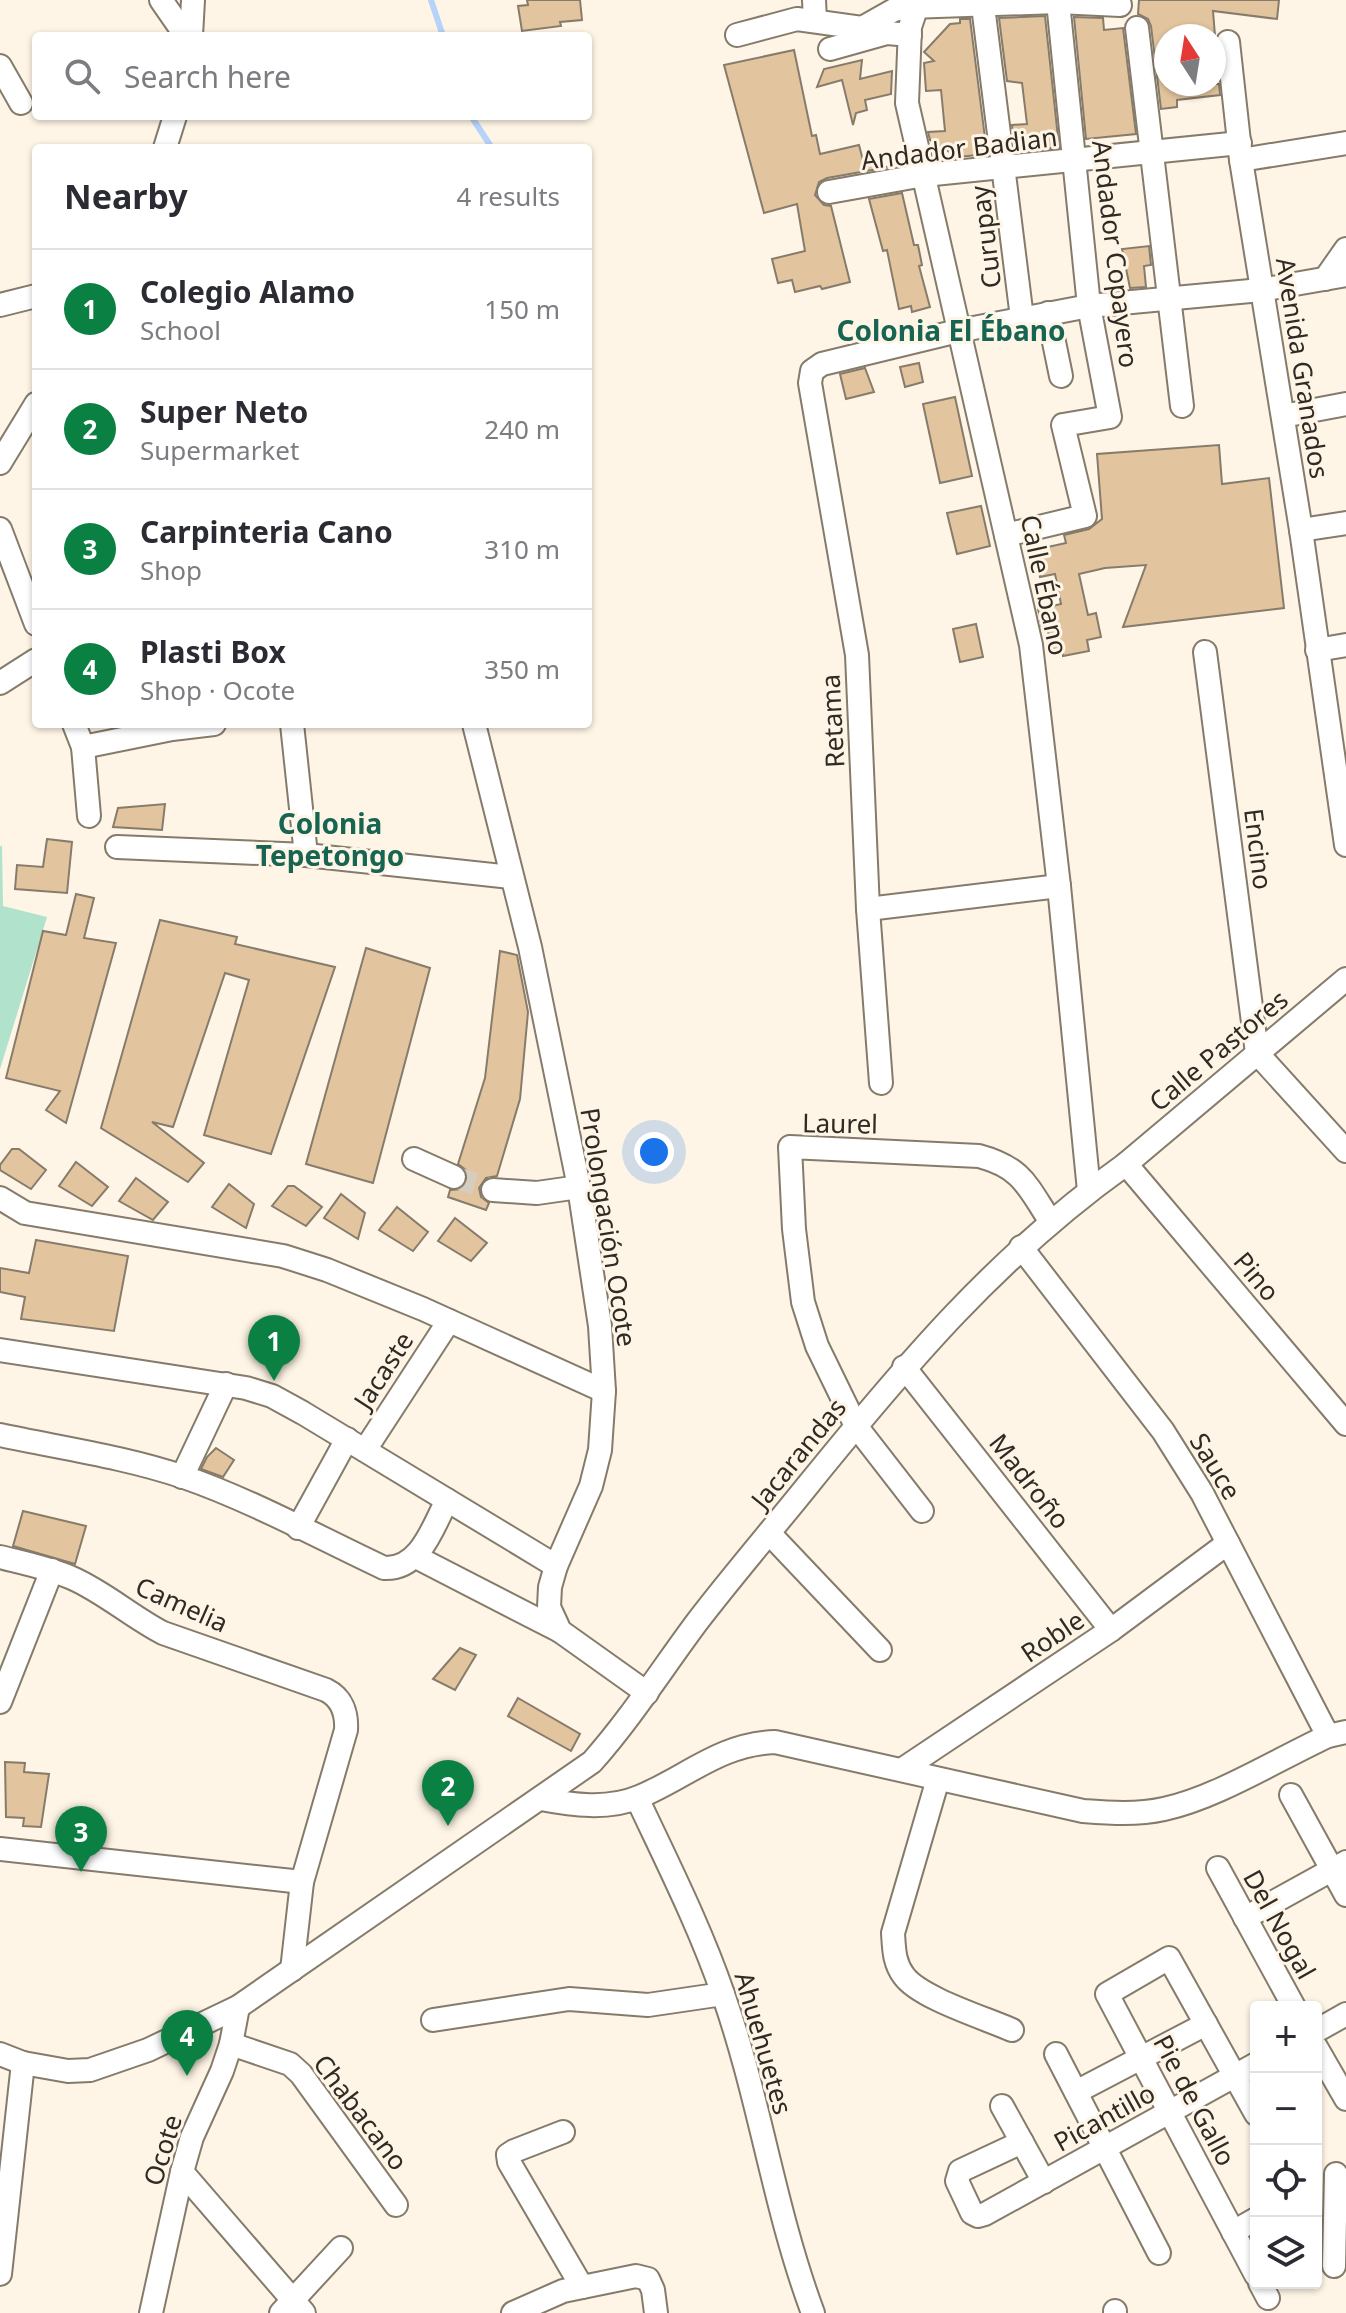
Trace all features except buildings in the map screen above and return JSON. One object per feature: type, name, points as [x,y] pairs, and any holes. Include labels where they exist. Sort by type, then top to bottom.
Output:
[{"type":"street","points":[[161,0],[185,32]]},
{"type":"street","points":[[189,32],[193,0]]},
{"type":"street","points":[[876,3],[983,6],[1058,2],[1120,5]]},
{"type":"street","name":"Andador Copayero","points":[[1006,535],[1085,516],[1063,425],[1110,417],[1089,306],[1058,2]]},
{"type":"street","points":[[737,35],[797,19],[814,10],[862,28],[894,10],[917,5]]},
{"type":"street","name":"Calle Ébano","points":[[917,5],[910,35],[907,103],[1031,645],[1089,1191]]},
{"type":"street","name":"Curupay","points":[[983,6],[1022,318]]},
{"type":"street","points":[[1137,28],[1182,406]]},
{"type":"street","points":[[830,49],[887,33],[910,35]]},
{"type":"street","name":"Avenida Granados","points":[[1228,42],[1240,152],[1301,530],[1346,845]]},
{"type":"street","points":[[0,66],[21,103]]},
{"type":"street","points":[[166,144],[174,120]]},
{"type":"street","name":"Andador Badian","points":[[829,192],[924,175],[1153,153],[1240,152],[1346,143]]},
{"type":"street","points":[[958,331],[1089,306],[1261,290],[1336,277],[1346,249]]},
{"type":"street","points":[[0,305],[32,297]]},
{"type":"street","points":[[1048,313],[1061,376]]},
{"type":"street","name":"Retama","points":[[881,1083],[868,909],[857,655],[810,383],[812,371],[822,364],[958,331]]},
{"type":"street","points":[[1283,416],[1346,404]]},
{"type":"street","points":[[0,463],[32,411]]},
{"type":"street","points":[[1301,530],[1346,523]]},
{"type":"street","points":[[0,529],[32,613]]},
{"type":"street","points":[[1317,650],[1346,645]]},
{"type":"street","name":"Encino","points":[[1205,652],[1257,1053]]},
{"type":"street","points":[[0,683],[32,663]]},
{"type":"street","points":[[76,728],[83,747],[89,816]]},
{"type":"street","points":[[83,747],[180,728]]},
{"type":"street","points":[[292,728],[306,855]]},
{"type":"street","name":"Prolongación Ocote","points":[[475,728],[530,947],[579,1187],[600,1326],[604,1391],[600,1450],[591,1486],[550,1587],[549,1607],[560,1631]]},
{"type":"street","points":[[117,847],[306,855],[511,877]]},
{"type":"street","points":[[868,909],[1059,886]]},
{"type":"street","name":"Calle Pastores","points":[[1126,1164],[1346,979]]},
{"type":"street","points":[[1257,1053],[1346,1151]]},
{"type":"street","name":"Laurel","points":[[856,1426],[817,1346],[803,1302],[794,1229],[790,1147],[979,1156],[999,1161],[1022,1177],[1051,1222]]},
{"type":"street","points":[[414,1159],[454,1177]]},
{"type":"street","name":"Jacarandas","points":[[0,2054],[23,2063],[68,2071],[90,2070],[148,2050],[238,2007],[592,1762],[621,1729],[697,1622],[904,1367],[1021,1247],[1126,1164]]},
{"type":"street","name":"Pino","points":[[1126,1164],[1346,1424]]},
{"type":"street","points":[[493,1190],[537,1193],[579,1187]]},
{"type":"street","points":[[0,1198],[25,1213],[283,1256],[327,1270],[604,1391]]},
{"type":"street","name":"Sauce","points":[[1021,1247],[1163,1431],[1202,1493],[1337,1734]]},
{"type":"street","name":"Jacaste","points":[[298,1528],[449,1321]]},
{"type":"street","points":[[0,1350],[226,1384],[272,1396],[556,1566]]},
{"type":"street","name":"Madroño","points":[[904,1367],[1111,1630]]},
{"type":"street","points":[[182,1477],[226,1384]]},
{"type":"street","points":[[856,1426],[922,1511]]},
{"type":"street","points":[[0,1435],[143,1465],[182,1477],[230,1495],[384,1568],[396,1569],[416,1557],[447,1500]]},
{"type":"street","points":[[769,1533],[880,1650]]},
{"type":"street","name":"Roble","points":[[903,1769],[1111,1630],[1228,1543]]},
{"type":"street","name":"Camelia","points":[[0,1557],[75,1579],[163,1633],[335,1694],[347,1719],[346,1730],[302,1882]]},
{"type":"street","points":[[416,1557],[560,1631],[647,1693]]},
{"type":"street","points":[[0,1702],[52,1570]]},
{"type":"street","points":[[541,1799],[573,1805],[612,1804],[637,1798],[732,1748],[775,1742],[1083,1811],[1128,1814],[1196,1800],[1337,1734]]},
{"type":"street","points":[[938,1779],[893,1933],[894,1956],[904,1977],[923,1993],[1012,2030]]},
{"type":"street","points":[[1291,1795],[1339,1866],[1346,1895]]},
{"type":"street","name":"Ahuehuetes","points":[[637,1798],[723,1994],[753,2098],[783,2223],[813,2313]]},
{"type":"street","points":[[0,1849],[302,1882],[292,1970]]},
{"type":"street","points":[[1245,1918],[1339,1866]]},
{"type":"street","name":"Del Nogal","points":[[1218,1868],[1291,2001]]},
{"type":"street","name":"Pie de Gallo","points":[[1206,2024],[1169,1958],[1107,1994],[1250,2264]]},
{"type":"street","points":[[433,2020],[569,1999],[648,2005],[723,1994]]},
{"type":"street","name":"Ocote","points":[[151,2313],[182,2172],[192,2137],[222,2071],[238,2007]]},
{"type":"street","points":[[1322,2028],[1346,2014]]},
{"type":"street","points":[[1076,2092],[1206,2024],[1250,2103]]},
{"type":"street","name":"Chabacano","points":[[231,2044],[290,2064],[301,2074],[396,2205]]},
{"type":"street","points":[[1056,2054],[1159,2253]]},
{"type":"street","points":[[1322,2057],[1346,2099]]},
{"type":"street","points":[[0,2274],[23,2063]]},
{"type":"street","name":"Picantillo","points":[[1022,2142],[960,2171],[957,2181],[972,2213],[978,2216],[1044,2182],[1250,2067]]},
{"type":"street","points":[[1002,2106],[1044,2182]]},
{"type":"street","points":[[563,2132],[508,2155],[509,2162],[582,2287]]},
{"type":"street","points":[[182,2172],[293,2309],[341,2248]]},
{"type":"street","points":[[1333,2175],[1334,2266]]},
{"type":"street","points":[[1233,2232],[1250,2222]]},
{"type":"street","points":[[513,2313],[546,2297],[636,2276],[648,2279],[656,2313]]},
{"type":"green space","points":[[2,845],[3,906],[47,917],[0,1069],[0,847]]},
{"type":"waterway","points":[[431,0],[442,32]]},
{"type":"waterway","points":[[474,120],[489,144]]},
{"type":"tunnel","points":[[454,1177],[493,1190]]},
{"type":"place","name":"Colegio Alamo","points":[[274,1381]]},
{"type":"place","name":"Super Neto","points":[[448,1826]]},
{"type":"place","name":"Carpinteria Cano","points":[[81,1872]]},
{"type":"place","name":"Plasti Box","points":[[187,2076]]},
{"type":"district","name":"Colonia El Ébano","points":[[951,330]]},
{"type":"district","name":"Colonia Tepetongo","points":[[330,839]]}]
